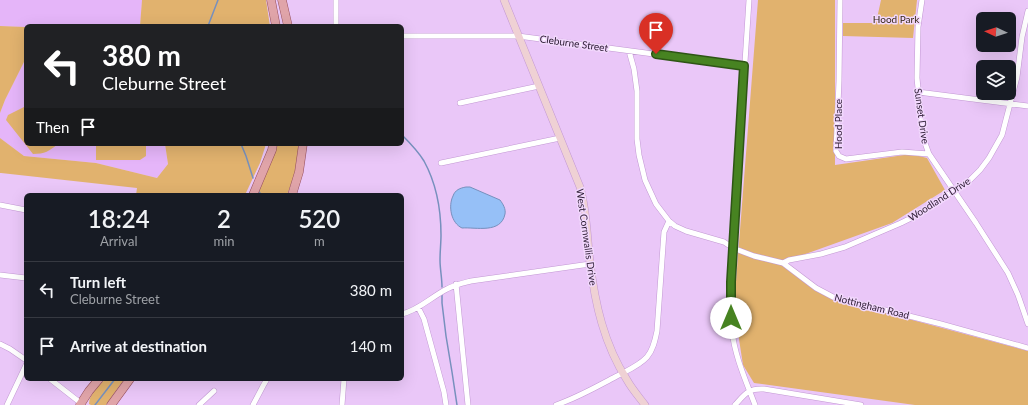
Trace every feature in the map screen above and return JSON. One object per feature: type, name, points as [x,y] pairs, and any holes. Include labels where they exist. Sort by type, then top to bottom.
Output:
[{"type":"main road","points":[[271,0],[276,24]]},
{"type":"main road","points":[[282,0],[288,24]]},
{"type":"main road","points":[[254,193],[273,146]]},
{"type":"main road","points":[[293,193],[299,172],[303,146]]},
{"type":"main road","points":[[81,405],[89,391],[97,381]]},
{"type":"main road","points":[[111,405],[129,381]]},
{"type":"street","points":[[336,0],[336,24]]},
{"type":"street","name":"West Cornwallis Drive","points":[[504,0],[578,179],[582,194],[596,304],[603,330],[611,350],[627,381],[645,405]]},
{"type":"street","points":[[749,0],[731,298],[732,333],[738,357],[755,405]]},
{"type":"street","name":"Hood Place","points":[[840,0],[836,151],[839,156],[846,159],[902,152],[929,154]]},
{"type":"street","name":"Sunset Drive","points":[[922,0],[918,27],[917,64],[918,92],[922,130],[925,143],[929,154],[1008,273],[1018,295],[1028,324]]},
{"type":"street","name":"Woodland Drive","points":[[783,263],[789,260],[838,249],[860,242],[915,216],[970,180],[980,170],[989,158],[1002,135],[1017,77],[1022,37],[1028,11]]},
{"type":"street","name":"Cleburne Street","points":[[404,36],[518,36],[744,66]]},
{"type":"street","name":"Nottingham Road","points":[[629,51],[634,69],[637,92],[637,139],[645,180],[656,204],[669,221],[675,226],[686,231],[724,242],[733,248],[754,256],[783,263],[816,288],[833,297],[941,324],[1028,348]]},
{"type":"street","points":[[460,103],[539,86]]},
{"type":"street","points":[[918,92],[1028,106]]},
{"type":"street","points":[[441,163],[560,138]]},
{"type":"street","points":[[0,205],[24,210]]},
{"type":"street","points":[[556,405],[585,393],[623,373],[639,363],[651,351],[657,331],[664,232],[669,221]]},
{"type":"street","points":[[404,314],[410,312],[456,284],[590,264]]},
{"type":"street","points":[[0,275],[24,278]]},
{"type":"street","points":[[456,284],[468,405]]},
{"type":"street","points":[[418,307],[424,318],[444,392],[446,405]]},
{"type":"street","points":[[0,344],[24,359]]},
{"type":"street","points":[[7,405],[24,369]]},
{"type":"street","points":[[52,381],[81,405]]},
{"type":"street","points":[[253,405],[267,381]]},
{"type":"street","points":[[342,405],[344,381]]},
{"type":"street","points":[[736,405],[746,393],[756,388],[861,405]]},
{"type":"street","points":[[198,405],[214,391]]},
{"type":"shaded area","points":[[0,0],[142,0],[140,24],[24,24],[24,27],[0,26]]},
{"type":"shaded area","points":[[24,62],[24,146],[165,146],[168,164],[157,178],[96,163],[24,156],[0,138],[0,113]]},
{"type":"green space","points":[[142,0],[266,0],[270,24],[140,24]]},
{"type":"green space","points":[[758,0],[835,0],[835,165],[911,154],[927,158],[945,190],[892,223],[786,261],[797,276],[830,298],[1028,351],[1028,405],[915,405],[754,383],[743,365],[734,307]]},
{"type":"green space","name":"Hood Park","points":[[881,0],[917,0],[913,38],[843,36],[843,23],[876,23]]},
{"type":"green space","points":[[0,26],[24,27],[24,62],[0,113]]},
{"type":"green space","points":[[24,107],[24,143],[6,120],[8,115]]},
{"type":"green space","points":[[0,138],[24,156],[96,163],[157,178],[168,164],[165,146],[265,146],[260,163],[246,193],[136,193],[137,188],[0,173]]},
{"type":"green space","points":[[27,146],[56,146],[47,152],[33,154]]},
{"type":"green space","points":[[96,146],[146,146],[146,156],[140,160],[96,160]]},
{"type":"green space","points":[[275,146],[299,146],[295,174],[288,193],[256,193]]},
{"type":"green space","points":[[103,381],[123,381],[106,405],[89,404],[89,400],[97,387]]},
{"type":"water","points":[[470,187],[500,200],[504,207],[505,214],[503,220],[499,224],[487,228],[462,228],[458,226],[452,214],[452,200],[456,191]]},
{"type":"waterway","points":[[209,24],[218,0]]},
{"type":"waterway","points":[[404,137],[417,150],[424,161],[435,187],[441,225],[440,260],[442,287]]},
{"type":"waterway","points":[[242,146],[253,178]]},
{"type":"waterway","points":[[442,295],[446,336],[457,405]]},
{"type":"waterway","points":[[95,405],[113,381]]},
{"type":"route","points":[[656,54],[744,66],[731,282],[731,318]]}]
